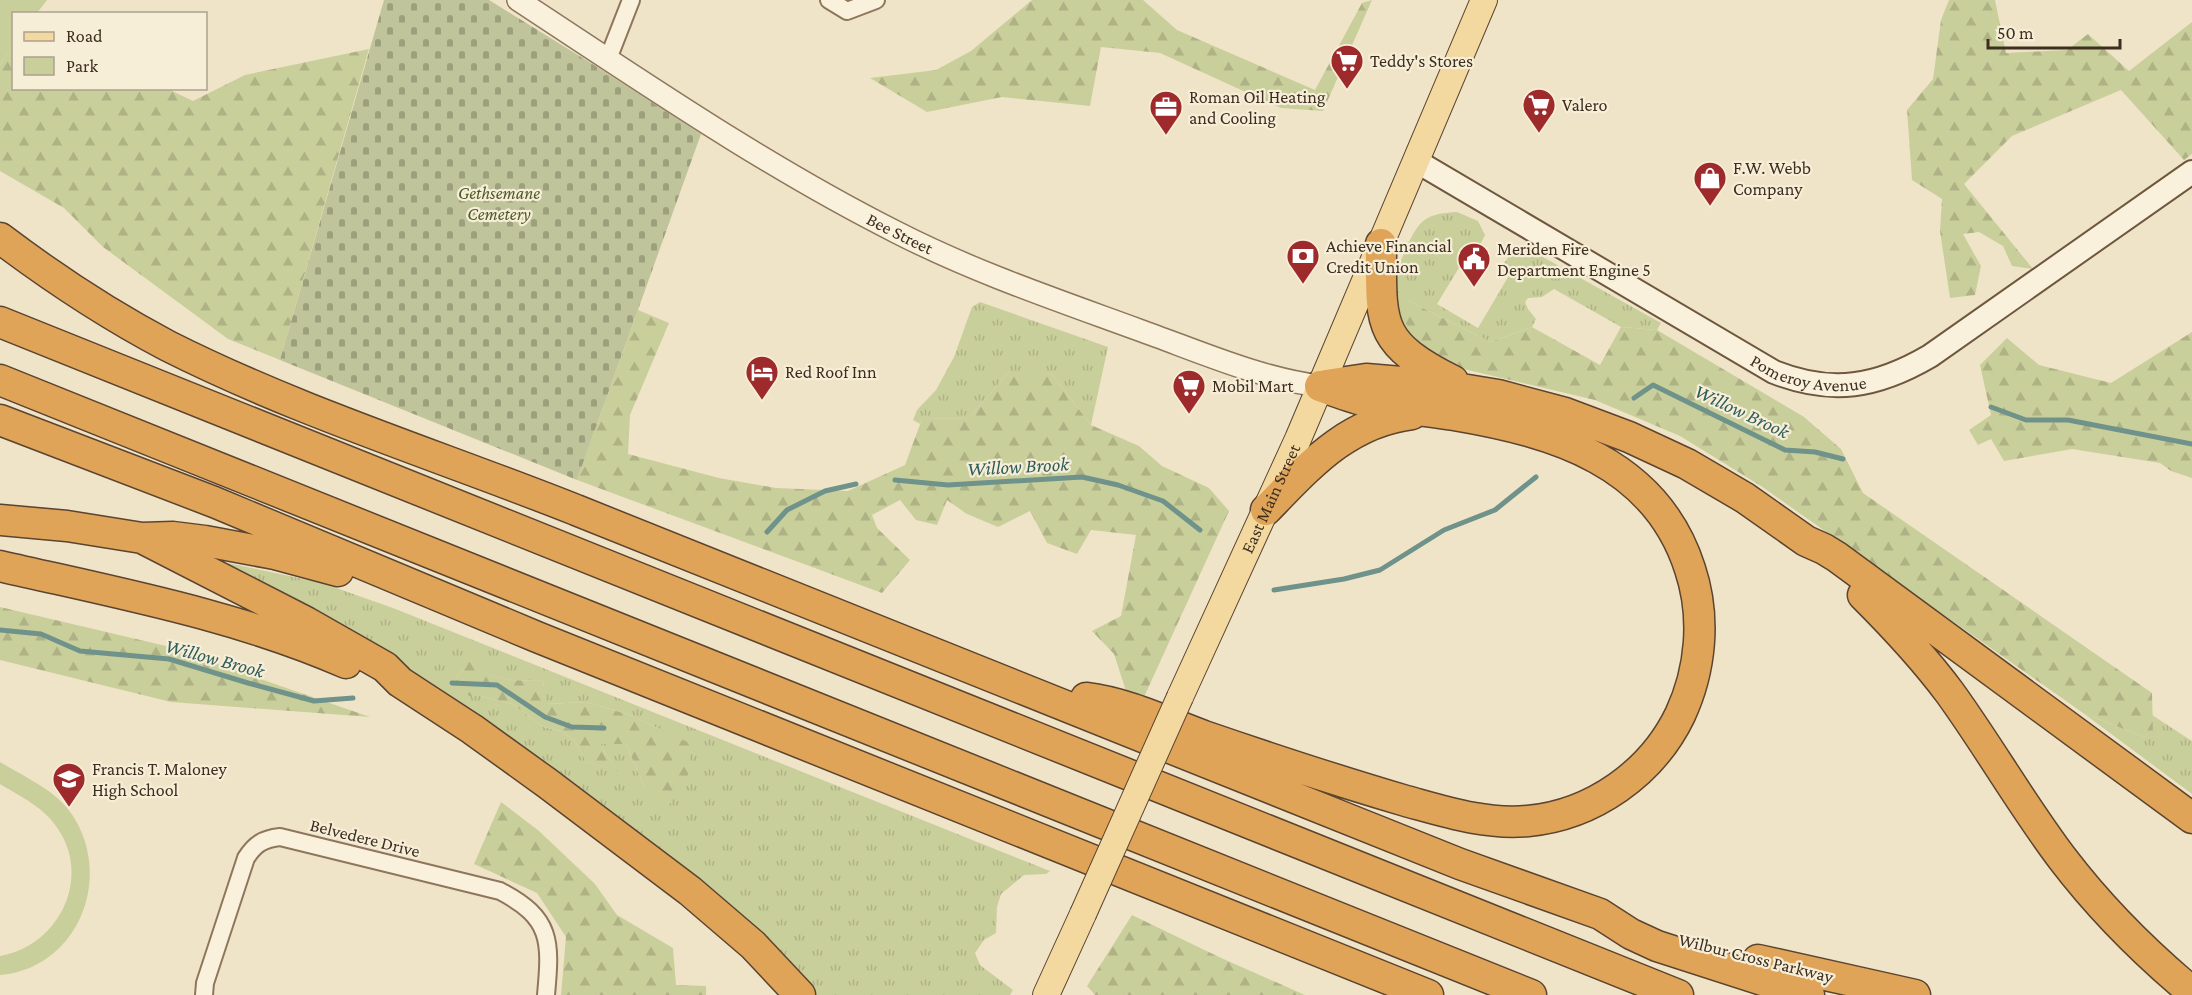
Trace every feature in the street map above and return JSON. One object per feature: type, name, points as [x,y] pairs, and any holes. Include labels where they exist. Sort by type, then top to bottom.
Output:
[{"type":"highway","points":[[0,219],[22,239],[51,275]]},
{"type":"highway","points":[[0,238],[51,275],[146,333],[231,375],[366,430],[593,516],[1460,864],[1599,914],[1631,934],[1657,946],[1809,995]]},
{"type":"highway","points":[[1381,244],[1383,310],[1392,338],[1419,362],[1478,391]]},
{"type":"highway","points":[[0,322],[1678,995]]},
{"type":"highway","points":[[1320,386],[1366,379],[1437,384],[1478,391],[1565,413],[1656,449],[1745,498],[1806,541],[1837,557],[2192,818]]},
{"type":"highway","points":[[0,380],[1531,995]]},
{"type":"highway","points":[[1044,697],[1089,698],[1104,701],[1346,783],[1443,812],[1480,820],[1516,822],[1561,815],[1590,804],[1628,781],[1653,757],[1670,733],[1686,700],[1696,665],[1700,636],[1698,604],[1692,574],[1676,535],[1660,509],[1621,471],[1563,442],[1525,430],[1364,400],[1320,386]]},
{"type":"highway","points":[[1266,510],[1316,460],[1352,433],[1388,419],[1433,412]]},
{"type":"highway","points":[[0,420],[214,502],[481,614],[1428,995]]},
{"type":"highway","points":[[0,520],[67,526],[142,538],[173,537],[275,554],[348,574],[437,608],[481,614]]},
{"type":"highway","points":[[142,538],[385,667],[400,682],[481,736],[683,885],[753,945],[800,995]]},
{"type":"highway","points":[[1806,541],[1888,620],[1928,664],[2062,857],[2094,897],[2133,939],[2192,992]]},
{"type":"highway","points":[[0,566],[224,620],[297,643],[381,678],[400,682]]},
{"type":"highway","name":"Wilbur Cross Parkway","points":[[1599,914],[1762,961],[1915,995]]},
{"type":"main road","name":"East Main Street","points":[[1046,995],[1266,510],[1484,0]]},
{"type":"main road","name":"Pomeroy Avenue","points":[[1416,161],[1774,372],[1794,380],[1817,385],[1841,385],[1887,377],[1930,356],[2192,172]]},
{"type":"street","name":"Bee Street","points":[[518,0],[811,186],[928,248],[1002,280],[1218,358],[1285,380],[1320,386]]},
{"type":"street","points":[[608,59],[631,0]]},
{"type":"street","points":[[829,0],[847,11],[876,0]]},
{"type":"street","name":"Belvedere Drive","points":[[204,995],[205,983],[246,858],[254,846],[266,839],[280,837],[500,891],[518,900],[534,914],[546,934],[550,955],[546,995]]},
{"type":"green space","points":[[0,0],[47,0],[38,12],[12,12],[12,47],[0,65]]},
{"type":"green space","name":"Gethsemane Cemetery","points":[[384,0],[489,0],[701,134],[577,480],[280,360]]},
{"type":"green space","points":[[1032,0],[1143,0],[1177,30],[1315,90],[1362,3],[1372,0],[1323,111],[1281,108],[1160,53],[1101,47],[1090,106],[1002,97],[927,112],[870,78],[936,70],[971,51]]},
{"type":"green space","points":[[1949,0],[1995,0],[2006,53],[2067,50],[2088,34],[2129,71],[2192,22],[2192,154],[2184,160],[2121,90],[2012,136],[1964,184],[2033,269],[2012,266],[2003,246],[1979,232],[1963,234],[1981,266],[1975,295],[1950,298],[1940,231],[1942,199],[1912,180],[1907,110],[1933,79],[1941,20]]},
{"type":"green space","points":[[12,47],[12,90],[170,90],[193,101],[245,75],[369,49],[280,360],[228,339],[103,247],[64,208],[0,171],[0,65]]},
{"type":"green space","points":[[1457,212],[1478,221],[1485,235],[1477,251],[1471,248],[1437,304],[1478,328],[1511,272],[1502,266],[1512,252],[1525,247],[1661,323],[1657,330],[1621,327],[1554,289],[1542,297],[1528,298],[1525,302],[1536,319],[1532,327],[1490,342],[1407,300],[1423,349],[1403,340],[1392,294],[1395,277],[1403,256],[1412,236],[1422,222],[1434,215]]},
{"type":"green space","points":[[1407,300],[1490,342],[1532,327],[1600,365],[1621,327],[1657,330],[1804,417],[1841,449],[1863,493],[2152,693],[2153,732],[2144,737],[2083,713],[1761,486],[1680,436],[1595,400],[1451,366],[1423,350],[1403,319]]},
{"type":"green space","points":[[980,302],[1108,347],[1091,425],[1050,372],[1009,372],[969,418],[922,419],[920,424],[913,420],[917,410],[936,390],[954,357],[972,307]]},
{"type":"green space","points":[[638,310],[669,323],[630,415],[628,454],[719,478],[776,488],[848,491],[905,465],[922,419],[969,418],[1009,372],[1050,372],[1091,425],[1139,446],[1162,466],[1209,488],[1229,511],[1144,697],[1126,691],[1114,654],[1092,631],[1121,616],[1136,535],[1091,530],[1077,554],[1047,543],[1030,511],[998,527],[967,514],[947,500],[937,525],[916,520],[900,500],[872,515],[877,528],[910,560],[882,593],[577,480]]},
{"type":"green space","points":[[2192,332],[2192,478],[2171,471],[2160,463],[2072,449],[2004,461],[1991,439],[1978,445],[1969,430],[1991,415],[1980,365],[2007,338],[2039,365],[2111,383]]},
{"type":"green space","points":[[228,563],[322,583],[393,608],[1050,871],[1046,874],[1024,875],[1001,894],[997,907],[996,933],[984,940],[975,953],[980,965],[1013,990],[1010,995],[815,995],[582,794],[427,680],[367,643],[227,570]],"holes":[[[464,669],[510,680],[543,681],[546,704],[586,702],[630,715],[689,743],[645,789],[626,744],[600,744],[616,770],[586,761],[574,740],[561,731],[543,727],[513,704],[480,696],[456,678]]]},
{"type":"green space","points":[[0,607],[166,646],[370,717],[171,702],[0,660]]},
{"type":"green space","points":[[467,653],[494,661],[490,675],[510,680],[543,681],[547,704],[586,702],[630,715],[690,743],[689,773],[669,805],[645,789],[626,744],[600,744],[617,771],[586,761],[574,740],[561,731],[543,727],[513,704],[480,696],[469,696],[456,678],[464,669]]},
{"type":"green space","points":[[2083,713],[2144,737],[2153,731],[2152,715],[2192,741],[2192,794]]},
{"type":"green space","points":[[0,762],[45,789],[68,809],[82,834],[89,860],[89,887],[82,913],[70,936],[52,955],[28,968],[0,975],[0,956],[21,950],[53,925],[64,908],[70,889],[71,869],[68,848],[52,821],[32,803],[0,784]]},
{"type":"green space","points":[[501,802],[539,831],[595,884],[617,915],[673,948],[676,985],[706,986],[706,995],[561,995],[566,937],[537,893],[474,864]]},
{"type":"green space","points":[[1132,915],[1305,995],[1095,995],[1087,986]]},
{"type":"waterway","name":"Willow Brook","points":[[1634,398],[1653,385],[1785,450],[1815,452],[1843,459]]},
{"type":"waterway","name":"Willow Brook","points":[[1991,407],[2026,420],[2068,420],[2192,444]]},
{"type":"waterway","name":"Willow Brook","points":[[895,480],[948,485],[1082,477],[1118,485],[1163,501],[1200,530]]},
{"type":"waterway","name":"Willow Brook","points":[[1274,590],[1344,579],[1380,570],[1444,530],[1495,510],[1536,477]]},
{"type":"waterway","name":"Willow Brook","points":[[767,532],[787,510],[825,491],[856,484]]},
{"type":"waterway","name":"Willow Brook","points":[[0,630],[41,634],[80,651],[169,659],[314,701],[353,698]]},
{"type":"waterway","name":"Willow Brook","points":[[452,683],[497,685],[545,717],[572,727],[604,728]]},
{"type":"place","name":"Teddy's Stores","points":[[1347,90]]},
{"type":"place","name":"Valero","points":[[1539,134]]},
{"type":"place","name":"Roman Oil Heating and Cooling","points":[[1166,136]]},
{"type":"place","name":"F.W. Webb Company","points":[[1710,207]]},
{"type":"place","name":"Achieve Financial Credit Union","points":[[1303,285]]},
{"type":"place","name":"Meriden Fire Department Engine 5","points":[[1474,288]]},
{"type":"place","name":"Red Roof Inn","points":[[762,401]]},
{"type":"place","name":"Mobil Mart","points":[[1189,415]]},
{"type":"place","name":"Francis T. Maloney High School","points":[[69,808]]}]
